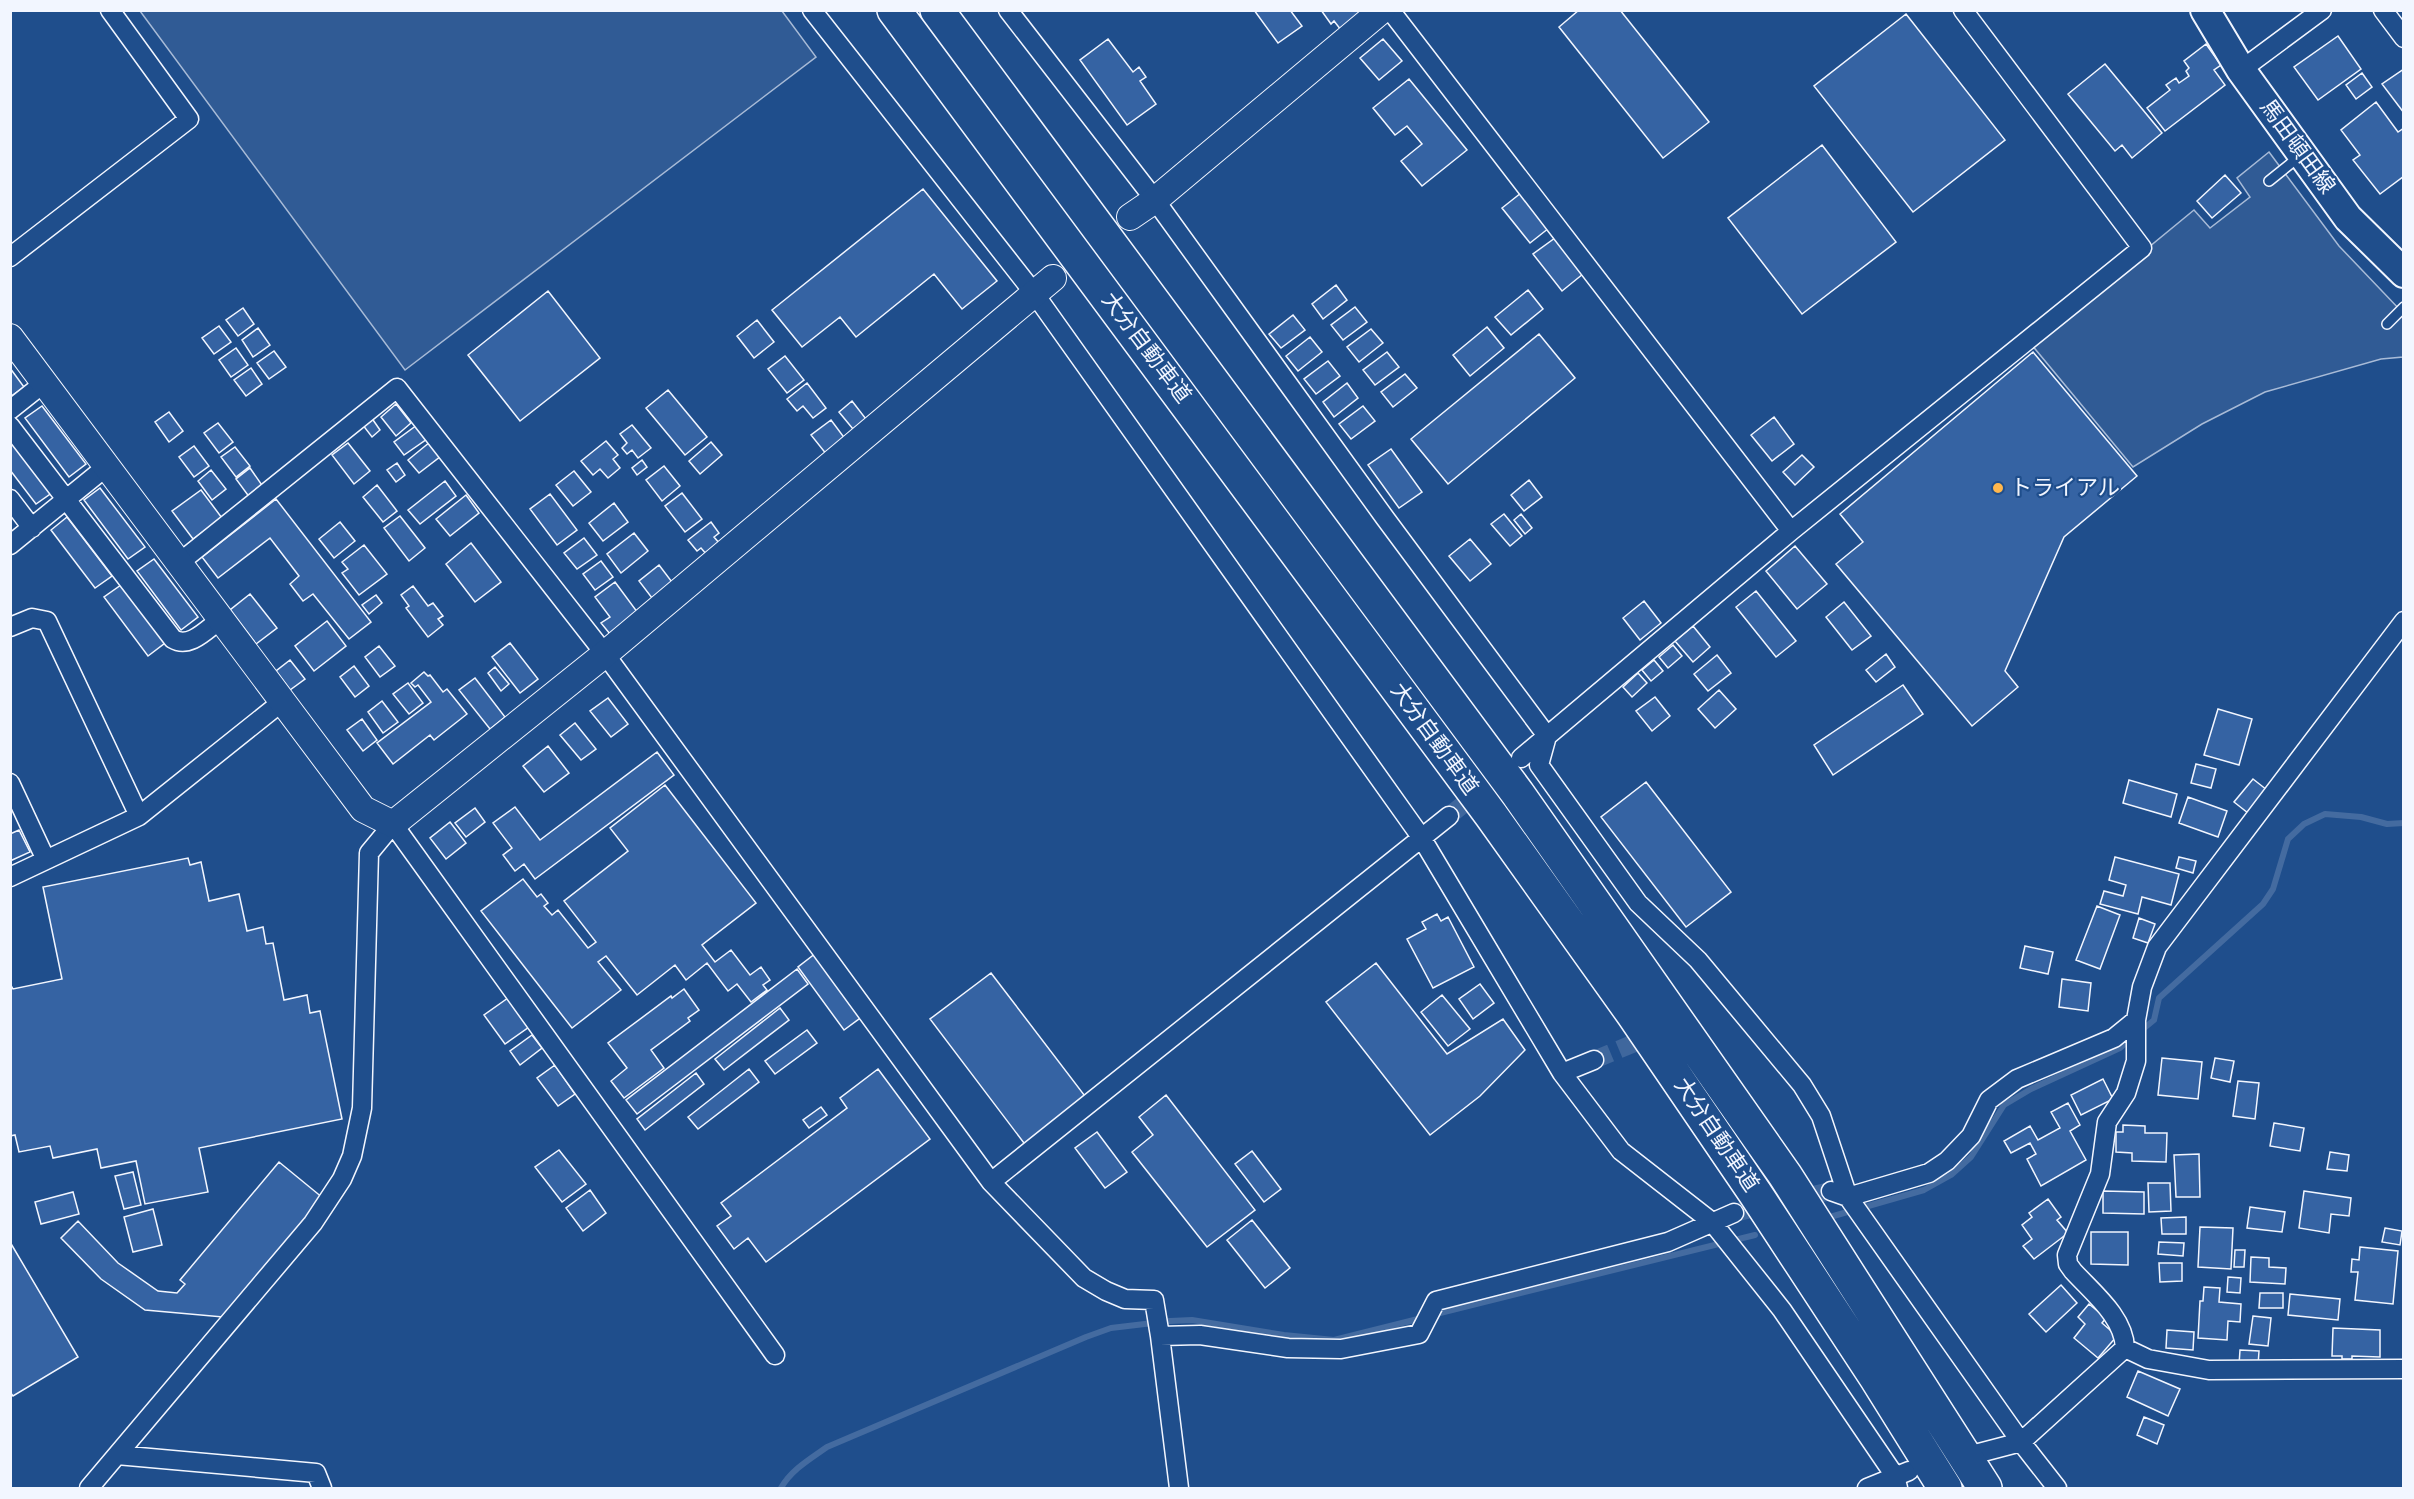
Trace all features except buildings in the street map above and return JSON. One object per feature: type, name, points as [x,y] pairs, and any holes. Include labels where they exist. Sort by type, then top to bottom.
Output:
[{"type":"highway","name":"大分自動車道","points":[[894,10],[1477,796],[1633,1014],[1768,1213],[1877,1379],[1945,1488]]},
{"type":"highway","name":"大分自動車道","points":[[937,10],[1518,794],[1785,1175],[1985,1488]]},
{"type":"main road","name":"馬田頓田線","points":[[2205,10],[2241,70],[2348,218],[2403,273]]},
{"type":"street","points":[[10,257],[189,119],[110,10]]},
{"type":"street","points":[[812,10],[1043,285],[1421,837],[1562,1073],[1621,1151],[1716,1228],[1733,1248],[1782,1310],[1901,1478],[1867,1488]]},
{"type":"street","points":[[1008,10],[1155,200],[1392,528],[1547,735]]},
{"type":"street","points":[[1130,217],[1155,200],[1382,10]]},
{"type":"street","points":[[1390,10],[1791,531]]},
{"type":"street","points":[[1521,758],[1791,531],[2142,248],[1963,10]]},
{"type":"street","points":[[2241,70],[2322,10]]},
{"type":"street","points":[[2383,10],[2403,38]]},
{"type":"street","points":[[89,1488],[313,1223],[328,1202],[348,1164],[358,1132],[362,1108],[369,853],[393,824],[605,654],[1043,285]]},
{"type":"street","points":[[10,337],[363,809],[393,824],[775,1355]]},
{"type":"street","points":[[10,410],[44,383]]},
{"type":"street","points":[[179,563],[397,388],[605,654],[992,1182],[1084,1278],[1125,1299],[1154,1300],[1179,1488]]},
{"type":"street","points":[[10,426],[173,639],[181,644],[189,643],[221,619]]},
{"type":"street","points":[[10,545],[106,467]]},
{"type":"street","points":[[10,500],[32,528]]},
{"type":"street","points":[[10,627],[32,618],[47,621],[139,816]]},
{"type":"street","points":[[2125,1348],[2120,1324],[2073,1271],[2068,1264],[2067,1255],[2100,1174],[2107,1122],[2127,1093],[2136,1061],[2136,1022],[2142,987],[2157,947],[2403,621]]},
{"type":"street","points":[[10,877],[139,816],[283,701]]},
{"type":"street","points":[[1547,735],[1539,765],[1638,903],[1698,960],[1802,1085],[1821,1116],[1848,1201],[2021,1442],[2058,1488]]},
{"type":"street","points":[[10,783],[46,860]]},
{"type":"street","points":[[992,1182],[1449,816]]},
{"type":"street","points":[[1848,1201],[1929,1173],[1947,1161],[1971,1136],[1989,1100],[2018,1079],[2114,1038],[2136,1022]]},
{"type":"street","points":[[1562,1073],[1594,1060]]},
{"type":"street","points":[[1158,1324],[1200,1335],[1288,1348],[1341,1349],[1419,1334],[1436,1301],[1716,1228],[1734,1214]]},
{"type":"street","points":[[2125,1348],[2148,1359],[2209,1370],[2403,1369]]},
{"type":"street","points":[[1979,1453],[2021,1442],[2125,1348]]},
{"type":"street","points":[[117,1455],[316,1473],[322,1488]]},
{"type":"lane","points":[[2269,181],[2302,155]]},
{"type":"lane","points":[[2387,324],[2403,308]]},
{"type":"shaded area","points":[[140,11],[782,11],[816,57],[405,370]]},
{"type":"shaded area","points":[[2269,152],[2339,246],[2403,313],[2403,357],[2381,359],[2265,392],[2202,424],[2133,467],[2031,344],[2194,210],[2210,228],[2250,197],[2237,178]]},
{"type":"waterway","points":[[1823,1219],[1924,1190],[1951,1175],[1971,1157],[2004,1105],[2031,1089],[2120,1048],[2154,1020],[2159,998],[2263,904],[2273,889],[2288,839],[2304,824],[2325,814],[2361,817],[2387,824],[2404,823]]},
{"type":"waterway","points":[[1432,1315],[1755,1235]]},
{"type":"waterway","points":[[781,1488],[795,1470],[827,1447],[1111,1328],[1192,1320],[1284,1335],[1334,1340],[1422,1318]]},
{"type":"tunnel","points":[[1449,816],[1482,789]]},
{"type":"tunnel","points":[[1594,1060],[1656,1034]]},
{"type":"tunnel","points":[[1734,1213],[1831,1191]]},
{"type":"place","name":"トライアル","points":[[1998,488]]}]
